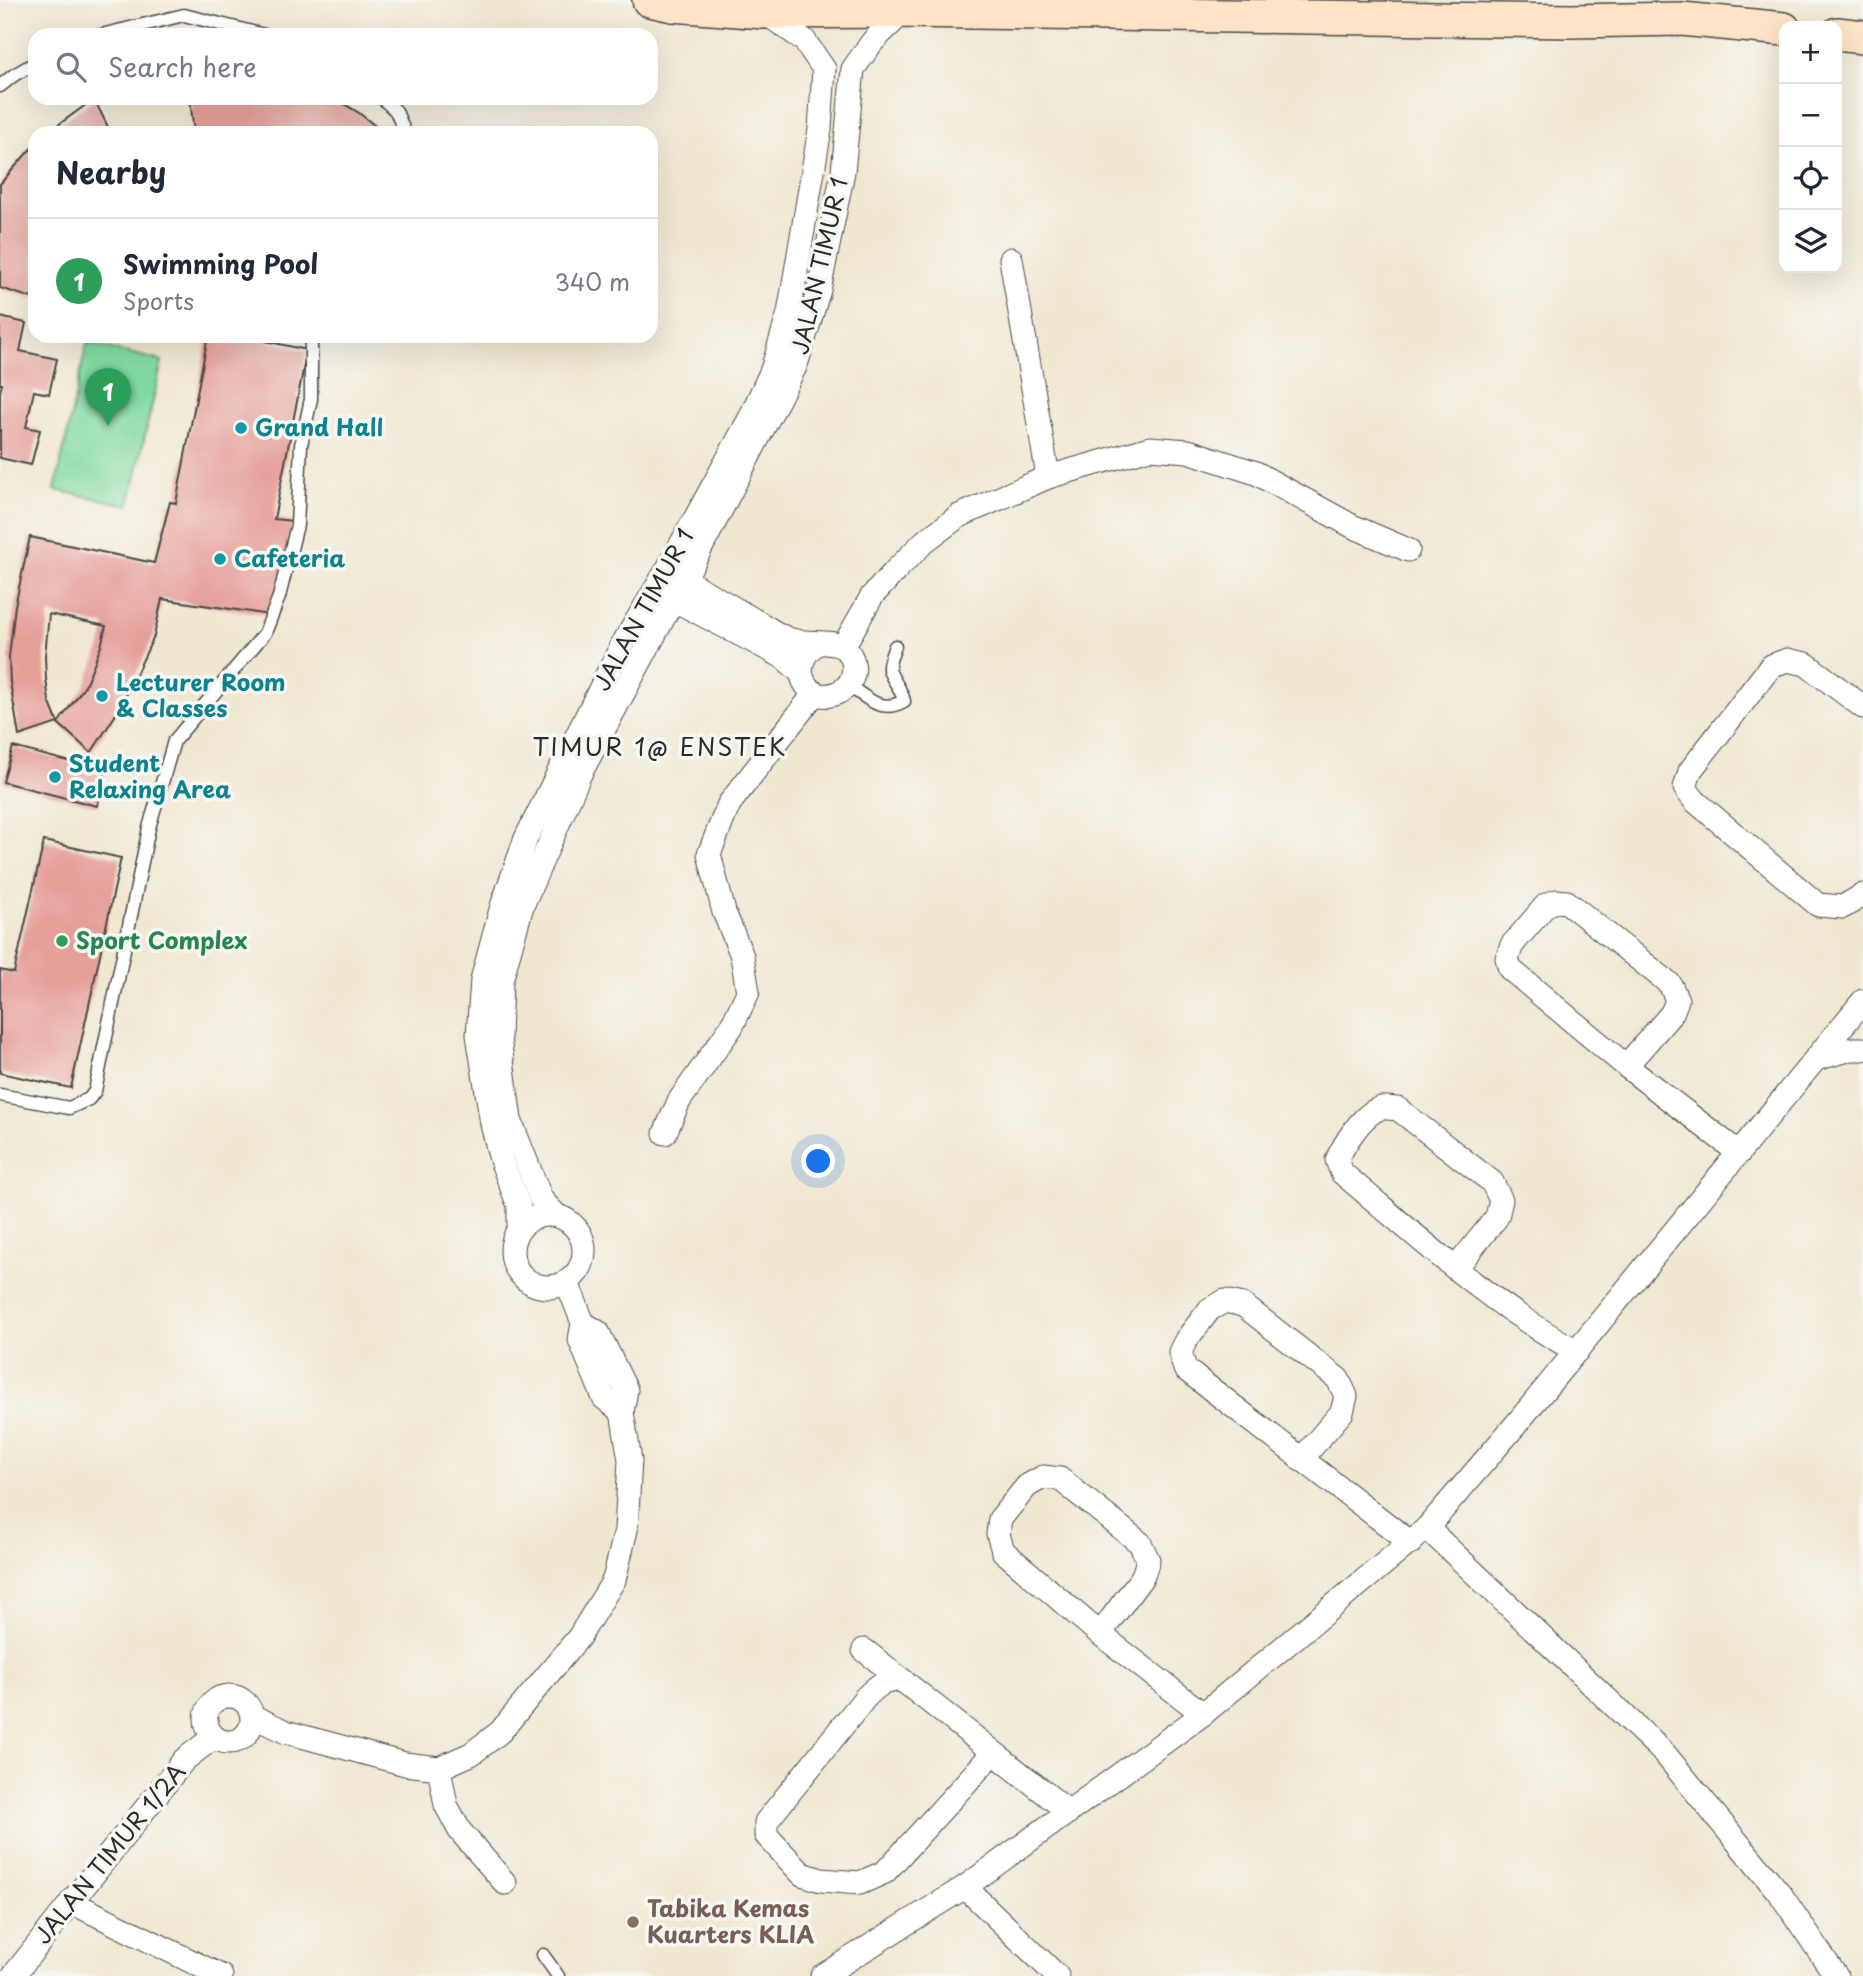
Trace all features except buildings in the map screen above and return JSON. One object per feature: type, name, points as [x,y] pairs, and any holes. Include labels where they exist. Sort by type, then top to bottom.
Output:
[{"type":"main road","points":[[649,0],[672,5],[764,12],[904,11],[1571,21],[1682,19],[1779,29]]},
{"type":"main road","points":[[1842,35],[1863,37]]},
{"type":"street","name":"JALAN TIMUR 1","points":[[519,1230],[519,1206],[501,1160],[492,1125],[478,1035],[482,980],[502,905],[526,838],[621,647],[670,585],[796,365],[819,290],[843,172],[853,69],[873,41],[904,11]]},
{"type":"street","name":"JALAN TIMUR 1","points":[[556,1215],[541,1199],[510,1120],[499,1038],[501,981],[522,906],[580,774],[772,370],[789,313],[820,130],[824,69],[804,40],[764,12]]},
{"type":"street","points":[[1011,259],[1048,477]]},
{"type":"street","points":[[842,647],[873,596],[925,541],[959,516],[1048,477],[1150,448],[1188,451],[1256,473],[1352,526],[1408,551]]},
{"type":"street","points":[[670,585],[790,640],[817,644],[834,643],[842,647],[849,653],[854,669],[852,678],[841,692],[833,695],[815,693],[808,688],[800,672],[783,657],[670,585]]},
{"type":"street","points":[[800,672],[804,655],[817,644]]},
{"type":"street","points":[[1863,707],[1806,664],[1787,660],[1771,666],[1690,771],[1685,788],[1695,801],[1818,905],[1843,907],[1863,895]]},
{"type":"street","points":[[665,1133],[679,1101],[732,1026],[748,992],[742,956],[724,912],[709,854],[729,804],[815,693]]},
{"type":"street","points":[[1626,1066],[1672,1013],[1677,1000],[1670,984],[1567,902],[1556,901],[1546,905],[1512,945],[1507,958],[1510,969],[1626,1066],[1739,1153]]},
{"type":"street","points":[[822,1976],[965,1887],[1203,1714],[1419,1535],[1577,1351],[1816,1059],[1859,1014]]},
{"type":"street","points":[[1816,1059],[1852,1049],[1863,1049]]},
{"type":"street","points":[[1456,1268],[1497,1217],[1501,1200],[1492,1182],[1398,1109],[1382,1108],[1369,1115],[1344,1145],[1337,1160],[1342,1173],[1456,1268],[1540,1332],[1577,1351]]},
{"type":"street","points":[[544,1215],[556,1215],[567,1220],[583,1238],[585,1251],[577,1274],[554,1287],[540,1287],[527,1281],[517,1270],[512,1257],[513,1243],[519,1230],[533,1218],[544,1215]]},
{"type":"street","points":[[252,1716],[286,1732],[405,1764],[439,1768],[471,1754],[500,1732],[579,1637],[614,1580],[626,1530],[630,1460],[622,1412],[604,1398],[580,1340],[583,1323],[567,1282]]},
{"type":"street","points":[[1301,1460],[1342,1412],[1346,1395],[1338,1379],[1243,1305],[1225,1301],[1210,1309],[1180,1352],[1185,1369],[1301,1460],[1419,1535],[1664,1753],[1781,1895],[1836,1976]]},
{"type":"street","points":[[1100,1634],[1143,1576],[1148,1560],[1140,1543],[1060,1479],[1043,1477],[1027,1486],[1000,1520],[998,1534],[1003,1551],[1100,1634],[1203,1714]]},
{"type":"street","points":[[864,1650],[1069,1812]]},
{"type":"street","points":[[902,1680],[890,1680],[877,1686],[865,1698],[766,1822],[766,1835],[802,1874],[821,1880],[860,1883],[885,1872],[993,1753]]},
{"type":"street","points":[[222,1696],[233,1696],[242,1700],[249,1707],[252,1716],[247,1734],[240,1740],[231,1742],[214,1737],[206,1720],[208,1710],[214,1702],[222,1696]]},
{"type":"street","name":"JALAN TIMUR 1/2A","points":[[13,1976],[184,1760],[214,1737]]},
{"type":"street","points":[[439,1768],[446,1805],[460,1831],[505,1883]]},
{"type":"street","points":[[965,1887],[1057,1976]]},
{"type":"street","points":[[71,1902],[221,1976]]},
{"type":"lane","points":[[130,28],[184,15],[236,28]]},
{"type":"lane","points":[[0,86],[28,67]]},
{"type":"lane","points":[[390,105],[396,111],[402,126]]},
{"type":"lane","points":[[0,1095],[69,1108],[89,1099],[95,1091],[149,828],[174,741],[265,634],[279,597],[297,525],[301,445],[311,399],[311,343]]},
{"type":"lane","points":[[848,685],[880,707],[896,706],[904,701],[902,691],[889,669],[895,646]]},
{"type":"lane","points":[[544,1955],[558,1976]]},
{"type":"green space","points":[[87,343],[162,361],[129,505],[55,490]]},
{"type":"place","name":"Swimming Pool","points":[[108,426]]},
{"type":"place","name":"Grand Hall","points":[[241,428]]},
{"type":"place","name":"Cafeteria","points":[[220,559]]},
{"type":"place","name":"Lecturer Room & Classes","points":[[102,696]]},
{"type":"place","name":"Student Relaxing Area","points":[[55,777]]},
{"type":"place","name":"Sport Complex","points":[[62,941]]},
{"type":"place","name":"Tabika Kemas Kuarters KLIA","points":[[633,1922]]},
{"type":"district","name":"TIMUR 1@ ENSTEK","points":[[660,748]]}]
